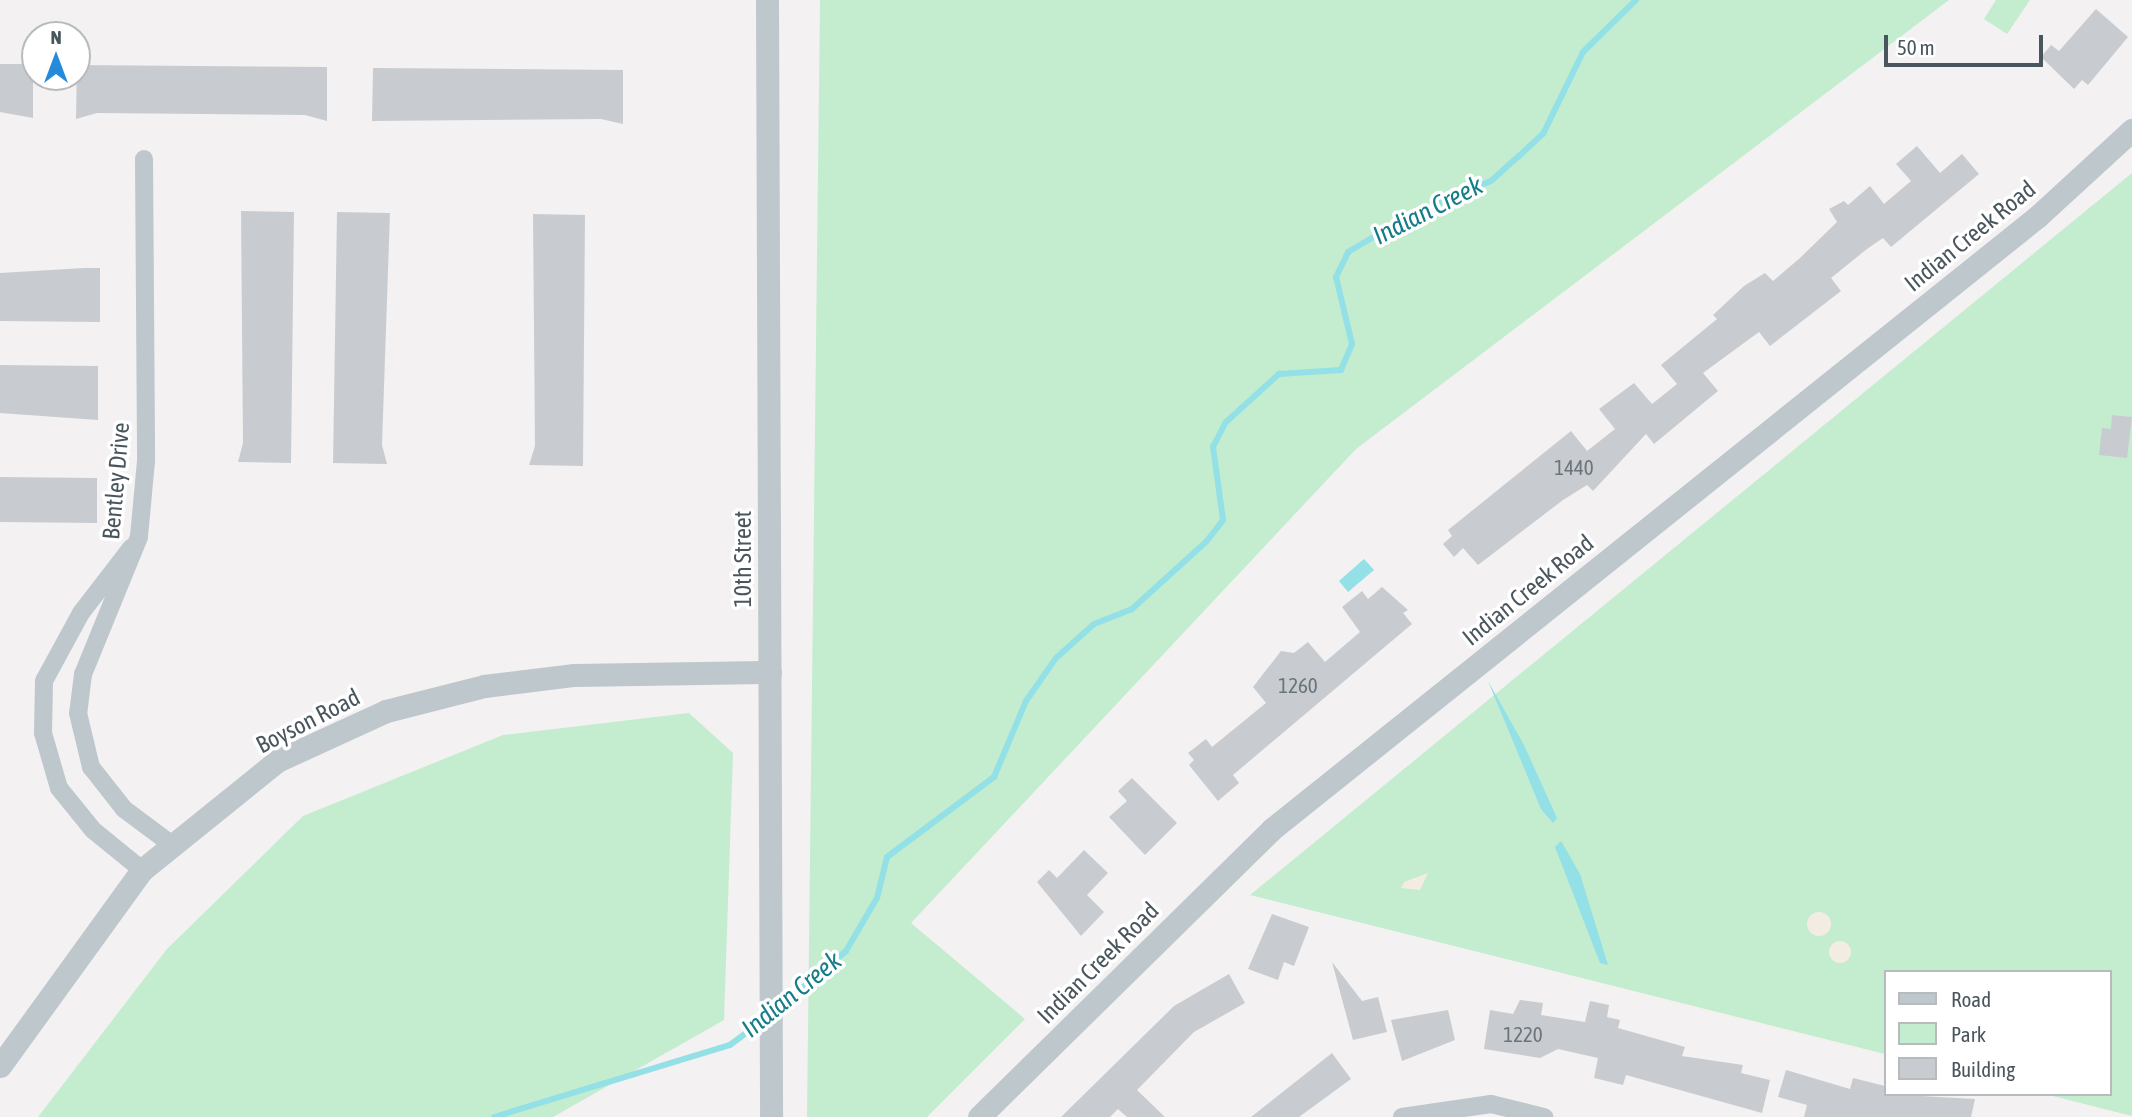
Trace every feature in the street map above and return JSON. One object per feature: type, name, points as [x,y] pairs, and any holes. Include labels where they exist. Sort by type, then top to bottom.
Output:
[{"type":"street","name":"10th Street","points":[[768,0],[771,1117]]},
{"type":"street","name":"Indian Creek Road","points":[[979,1117],[1272,829],[2024,228],[2132,130]]},
{"type":"street","name":"Bentley Drive","points":[[144,159],[146,461],[139,537],[83,674],[78,713],[91,767],[124,808],[171,844]]},
{"type":"street","points":[[139,537],[57,652],[44,681],[43,733],[59,788],[93,830],[142,870]]},
{"type":"street","name":"Boyson Road","points":[[0,1066],[142,870],[277,761],[386,711],[484,686],[574,676],[770,672]]},
{"type":"street","points":[[1402,1117],[1491,1104],[1544,1117]]},
{"type":"green space","points":[[820,0],[1949,0],[1356,449],[911,923],[1025,1019],[927,1117],[807,1117]]},
{"type":"green space","points":[[1996,0],[2030,0],[2007,34],[1984,19]]},
{"type":"green space","points":[[2132,173],[2132,1116],[2053,1096],[2111,1096],[2111,970],[1884,970],[1884,1054],[1250,895]]},
{"type":"green space","points":[[689,713],[733,753],[724,1020],[553,1117],[38,1117],[167,949],[303,816],[503,735]]},
{"type":"sand","points":[[1428,873],[1420,890],[1401,888],[1404,882]]},
{"type":"sand","points":[[1819,912],[1827,916],[1831,924],[1827,932],[1819,936],[1811,932],[1807,924],[1811,916]]},
{"type":"sand","points":[[1836,941],[1844,941],[1851,948],[1851,956],[1844,963],[1836,963],[1829,956],[1829,948]]},
{"type":"water","points":[[1364,559],[1374,570],[1348,592],[1339,581]]},
{"type":"water","points":[[1488,681],[1524,745],[1557,818],[1553,823],[1541,809]]},
{"type":"water","points":[[1561,841],[1580,874],[1608,965],[1600,963],[1555,847]]},
{"type":"building","points":[[2096,9],[2128,37],[2088,85],[2082,80],[2074,89],[2041,57],[2051,45],[2059,51]]},
{"type":"building","points":[[0,64],[21,64],[21,91],[33,91],[33,118],[0,112]]},
{"type":"building","points":[[91,65],[327,67],[327,121],[305,115],[97,113],[76,119],[77,91],[91,91]]},
{"type":"building","points":[[373,68],[623,70],[623,124],[601,119],[372,121]]},
{"type":"building","points":[[1917,146],[1940,173],[1962,154],[1979,174],[1891,247],[1883,238],[1831,278],[1841,291],[1770,346],[1759,332],[1703,373],[1718,391],[1654,444],[1646,434],[1593,491],[1587,485],[1563,500],[1478,565],[1463,548],[1454,557],[1443,544],[1452,536],[1448,530],[1571,431],[1587,451],[1615,429],[1599,409],[1634,383],[1652,404],[1677,384],[1661,365],[1717,319],[1713,315],[1744,286],[1765,273],[1773,281],[1800,258],[1837,222],[1829,209],[1844,201],[1848,205],[1870,186],[1884,204],[1911,181],[1896,164]]},
{"type":"building","points":[[241,211],[294,212],[291,463],[238,462],[243,443]]},
{"type":"building","points":[[337,212],[390,213],[382,445],[387,464],[333,463]]},
{"type":"building","points":[[533,214],[585,215],[583,466],[529,465],[535,446]]},
{"type":"building","points":[[100,268],[100,322],[0,321],[0,273]]},
{"type":"building","points":[[0,365],[98,366],[98,420],[0,413]]},
{"type":"building","points":[[2112,415],[2132,417],[2127,458],[2099,455],[2102,428],[2111,429]]},
{"type":"building","points":[[0,477],[97,478],[97,523],[0,522]]},
{"type":"building","points":[[1382,587],[1408,610],[1403,613],[1412,624],[1233,775],[1239,783],[1218,801],[1189,765],[1194,760],[1188,753],[1206,739],[1212,747],[1266,703],[1253,687],[1281,651],[1294,653],[1308,642],[1325,662],[1360,632],[1342,607],[1362,591],[1368,599]]},
{"type":"building","points":[[1132,778],[1177,823],[1145,855],[1109,817],[1127,801],[1118,791]]},
{"type":"building","points":[[1084,850],[1108,873],[1087,895],[1104,912],[1081,936],[1037,882],[1049,870],[1057,878]]},
{"type":"building","points":[[1272,914],[1309,927],[1294,966],[1284,962],[1278,980],[1248,969]]},
{"type":"building","points":[[1332,962],[1362,1001],[1378,997],[1387,1032],[1353,1040]]},
{"type":"building","points":[[1229,974],[1245,1003],[1194,1032],[1137,1090],[1165,1117],[1127,1117],[1118,1109],[1110,1117],[1061,1117],[1174,1006]]},
{"type":"building","points":[[1520,1000],[1543,1003],[1541,1015],[1585,1022],[1590,1001],[1609,1005],[1607,1017],[1620,1020],[1618,1028],[1685,1047],[1682,1056],[1743,1065],[1741,1073],[1770,1080],[1762,1113],[1626,1075],[1623,1085],[1594,1078],[1598,1058],[1558,1049],[1540,1058],[1484,1049],[1490,1010],[1513,1014]]},
{"type":"building","points":[[1448,1010],[1455,1040],[1402,1061],[1391,1020]]},
{"type":"building","points":[[1332,1053],[1351,1079],[1299,1117],[1251,1117]]},
{"type":"building","points":[[1786,1070],[1850,1089],[1853,1078],[1884,1086],[1884,1096],[1975,1099],[1971,1117],[1804,1117],[1807,1105],[1778,1097]]},
{"type":"waterway","name":"Indian Creek","points":[[777,1009],[846,951],[877,898],[887,857],[994,777],[1026,701],[1056,658],[1094,624],[1132,609],[1206,542],[1223,520],[1213,447],[1226,422],[1279,374],[1341,370],[1352,344],[1336,277],[1348,252],[1416,212],[1491,181],[1543,134],[1583,52],[1636,0]]},
{"type":"waterway","name":"Indian Creek","points":[[494,1117],[730,1045],[766,1018]]}]
